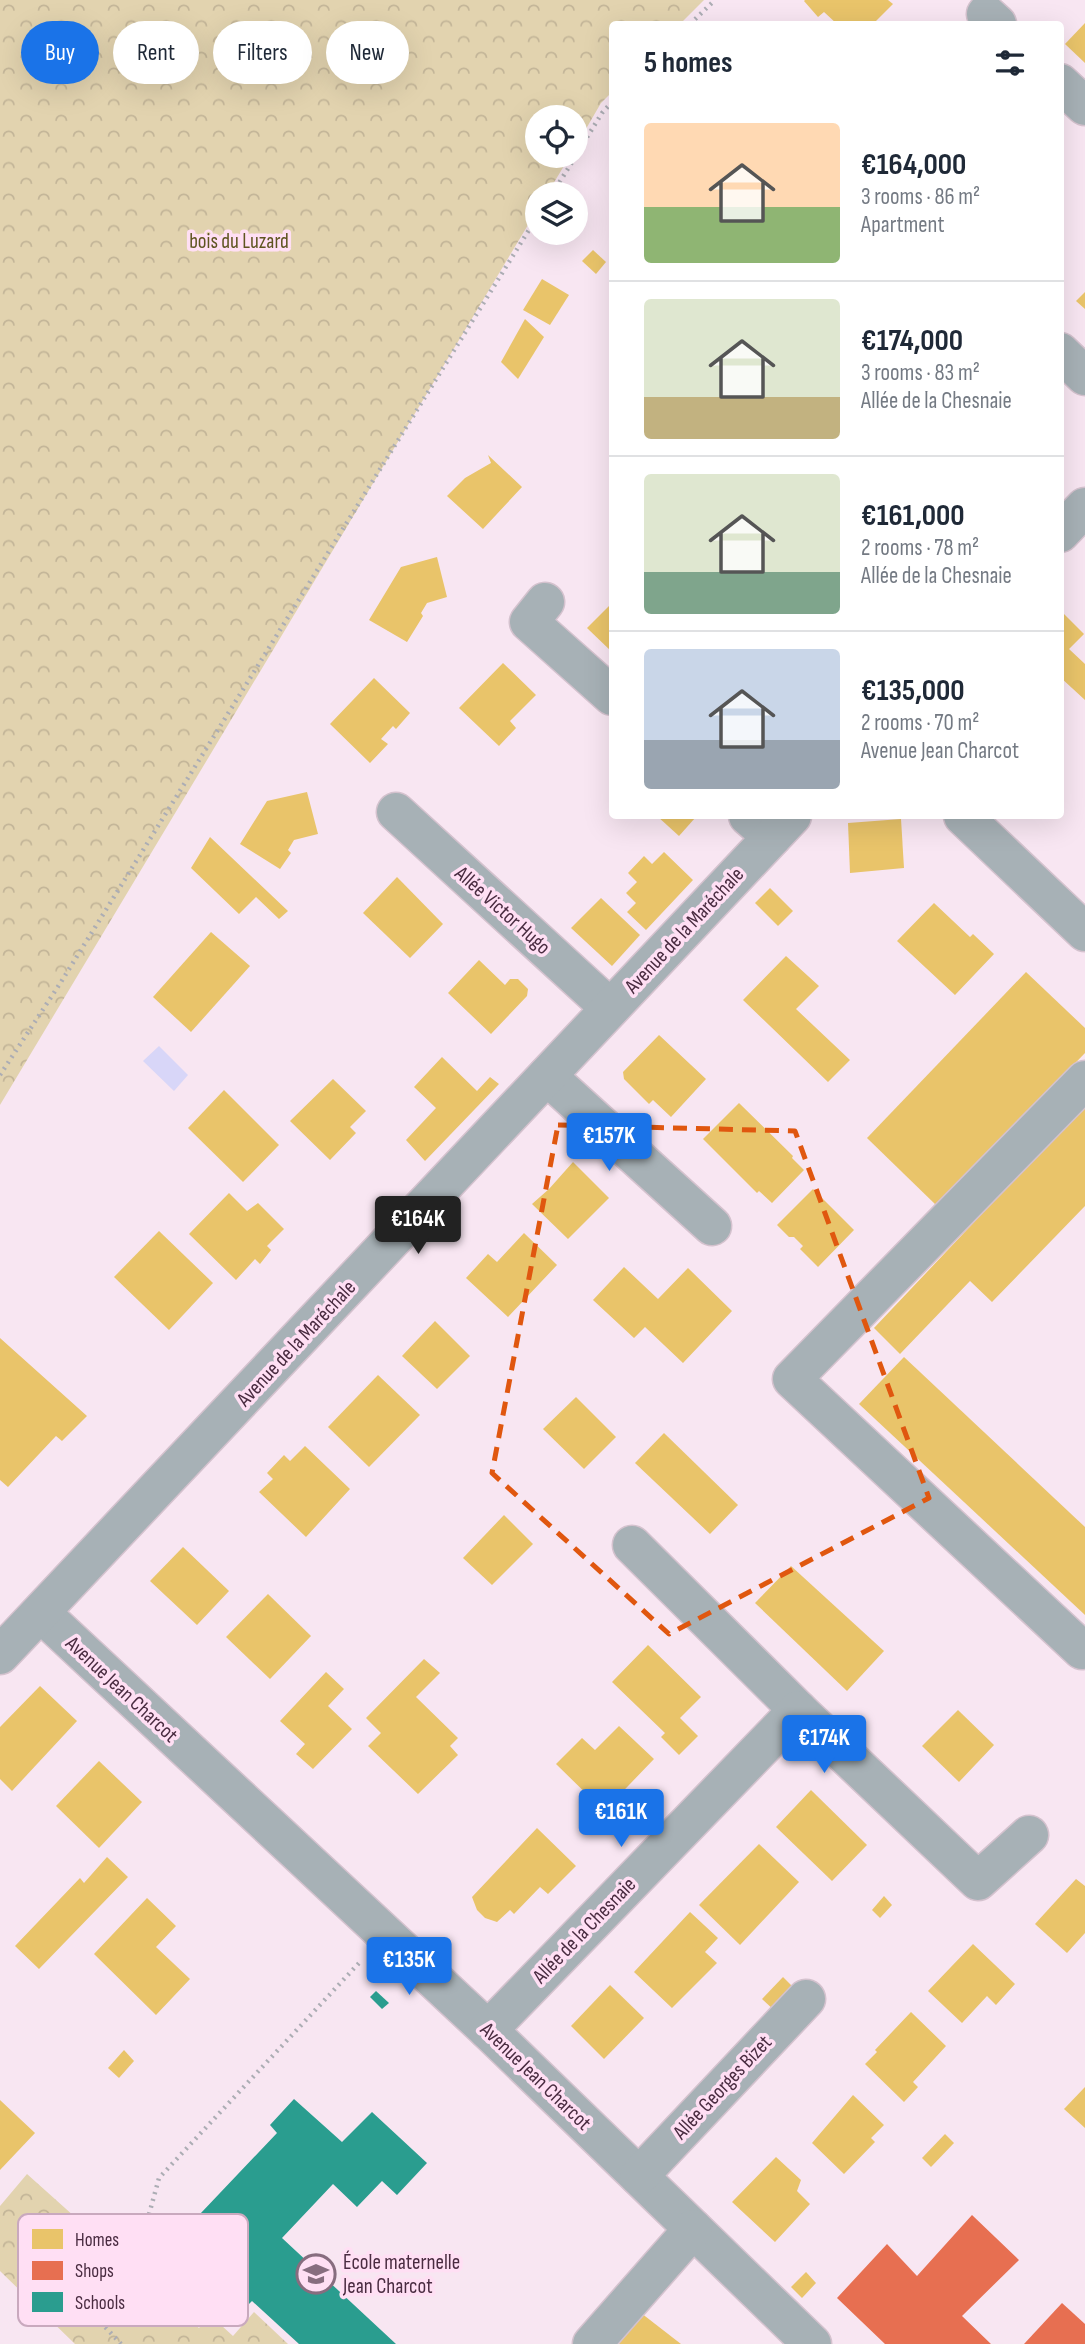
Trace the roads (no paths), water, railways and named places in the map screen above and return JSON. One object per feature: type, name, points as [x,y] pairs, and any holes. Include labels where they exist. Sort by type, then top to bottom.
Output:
[{"type":"street","points":[[1064,87],[1085,106]]},
{"type":"street","points":[[1064,356],[1085,376]]},
{"type":"street","points":[[1064,529],[1085,508]]},
{"type":"street","points":[[545,603],[529,622],[609,693]]},
{"type":"street","name":"Allée Victor Hugo","points":[[396,812],[610,1008]]},
{"type":"street","points":[[966,819],[1085,932]]},
{"type":"street","name":"Avenue de la Maréchale","points":[[0,1655],[547,1076],[771,823]]},
{"type":"street","points":[[547,1076],[712,1226]]},
{"type":"street","points":[[1082,1650],[792,1379],[1085,1080]]},
{"type":"street","points":[[632,1545],[798,1710],[978,1881],[1029,1835]]},
{"type":"street","name":"Avenue Jean Charcot","points":[[41,1613],[488,2030],[812,2344]]},
{"type":"street","name":"Allée de la Chesnaie","points":[[488,2030],[798,1710]]},
{"type":"street","name":"Allée Georges Bizet","points":[[639,2176],[806,1999]]},
{"type":"street","points":[[592,2344],[694,2229]]},
{"type":"water","points":[[159,1046],[188,1075],[174,1091],[143,1061]]},
{"type":"place","name":"École maternelle Jean Charcot","points":[[316,2274]]},
{"type":"park label","name":"bois du Luzard","points":[[239,241]]}]
